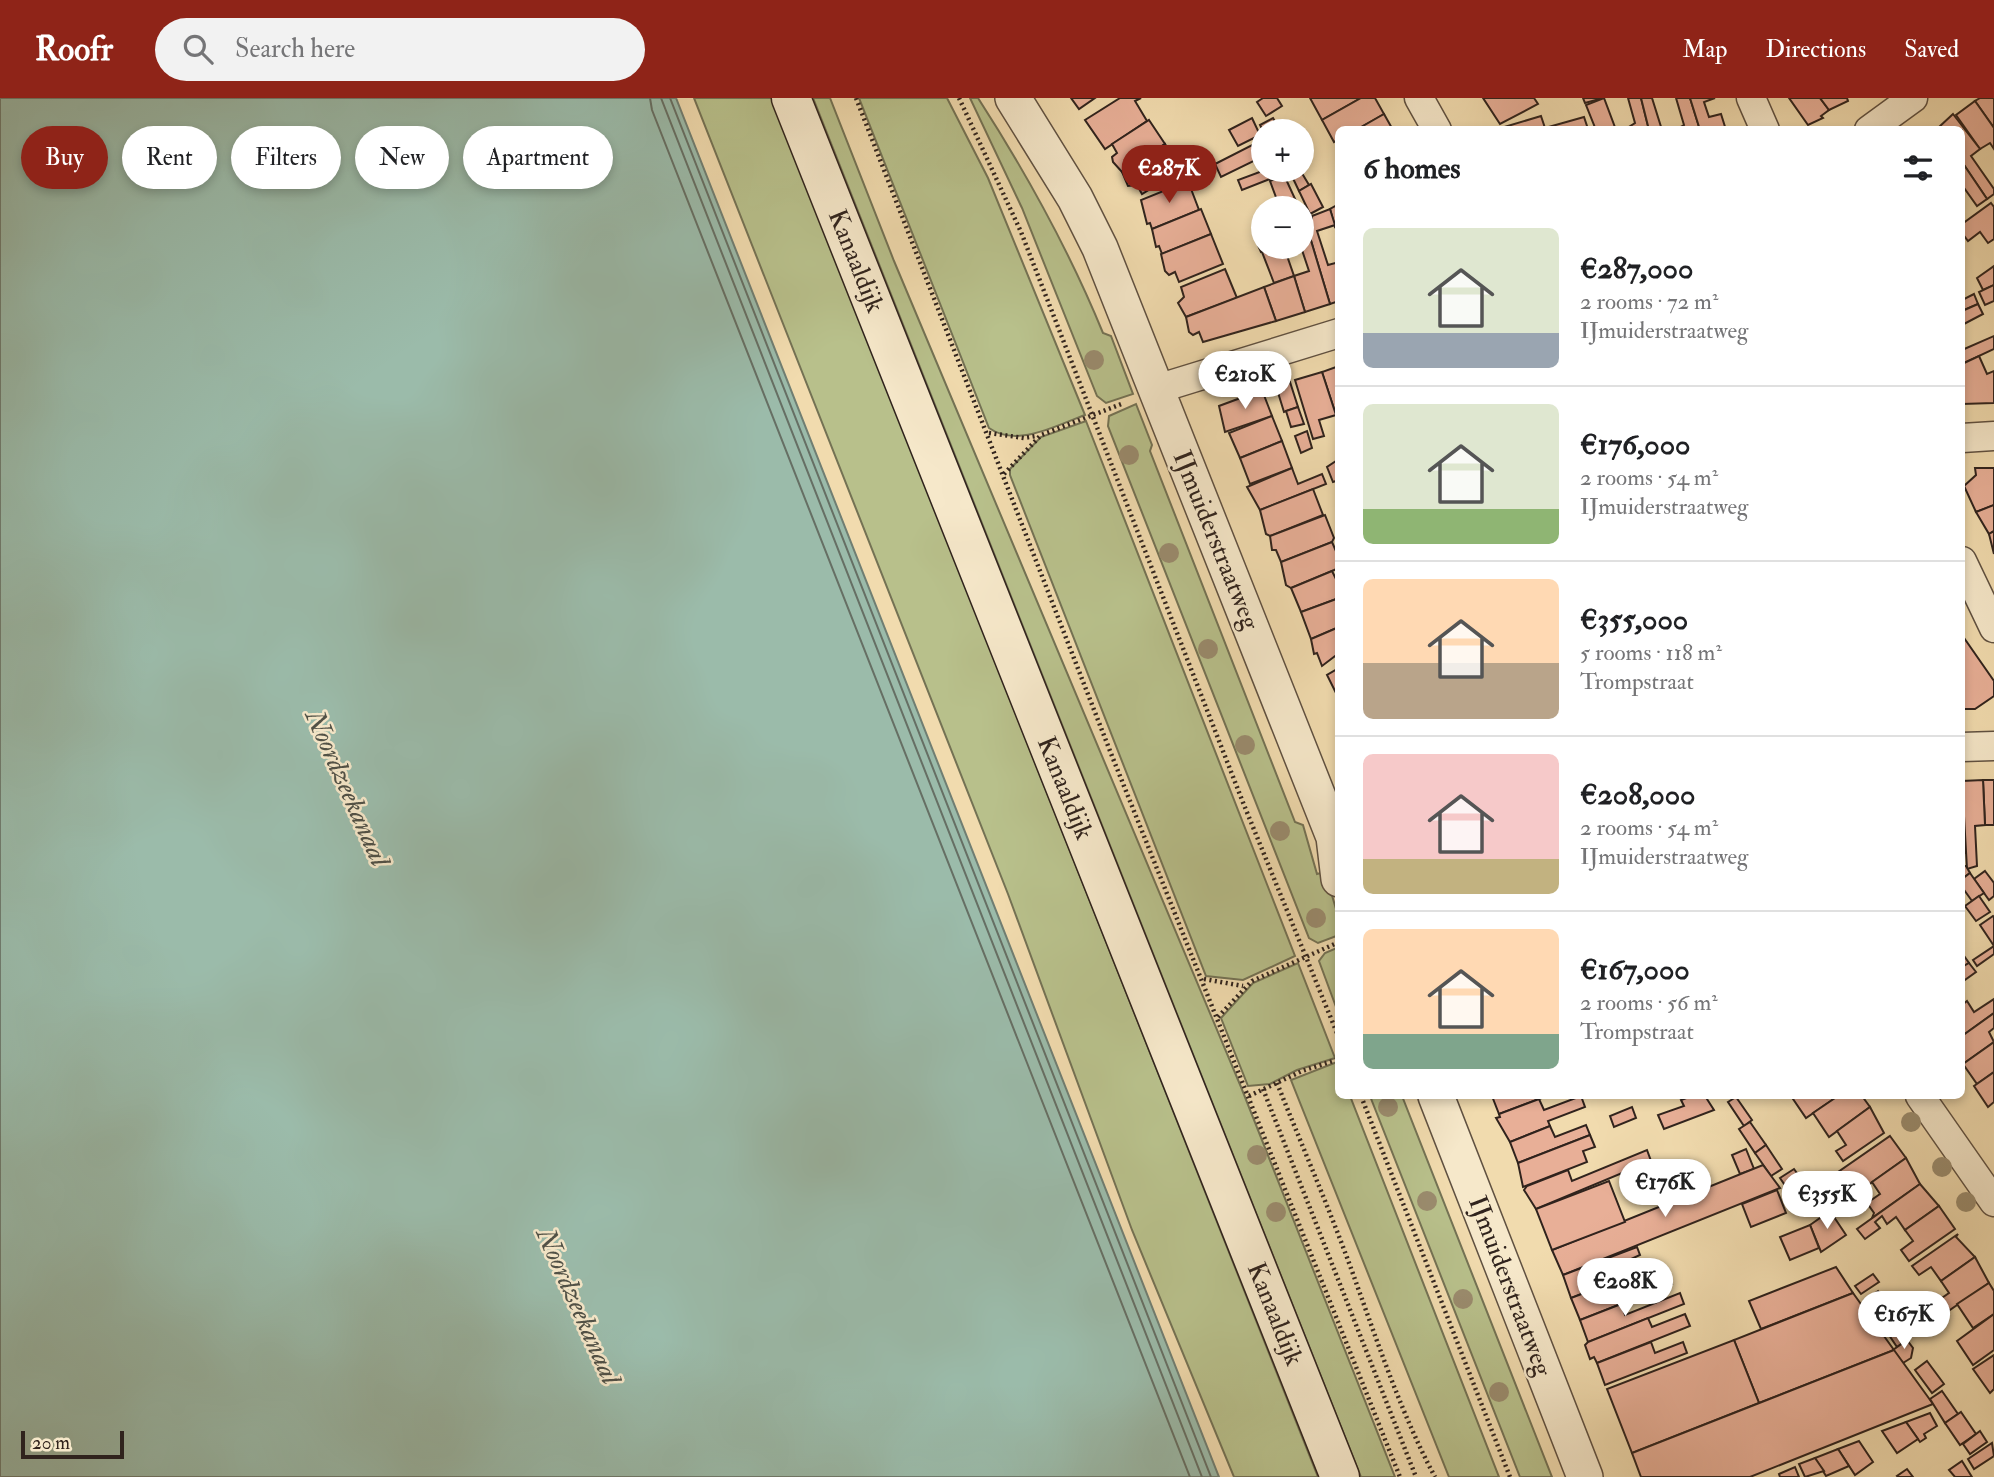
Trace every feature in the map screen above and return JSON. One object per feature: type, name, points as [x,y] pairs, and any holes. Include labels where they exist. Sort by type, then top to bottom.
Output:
[{"type":"main road","name":"Kanaaldijk","points":[[791,98],[1340,1477]]},
{"type":"street","name":"IJmuiderstraatweg","points":[[1013,98],[1075,198],[1100,248],[1335,837]]},
{"type":"street","points":[[1419,98],[1435,126]]},
{"type":"street","points":[[1751,98],[1763,126]]},
{"type":"street","points":[[1874,126],[1913,98]]},
{"type":"street","points":[[1157,389],[1335,334]]},
{"type":"street","points":[[1965,438],[1994,436]]},
{"type":"street","points":[[1965,567],[1994,628]]},
{"type":"street","points":[[1965,747],[1994,746]]},
{"type":"street","name":"IJmuiderstraatweg","points":[[1437,1099],[1585,1477]]},
{"type":"street","points":[[1922,1099],[1994,1202]]},
{"type":"path","points":[[856,98],[989,433],[1112,756],[1401,1477]]},
{"type":"path","points":[[959,98],[1002,187],[1094,415],[1244,805],[1335,1028]]},
{"type":"path","points":[[989,433],[1024,438],[1041,435],[1094,415]]},
{"type":"path","points":[[1004,474],[1041,435]]},
{"type":"path","points":[[1218,1017],[1244,986],[1306,954],[1335,943]]},
{"type":"path","points":[[1203,979],[1244,986]]},
{"type":"path","points":[[1249,1096],[1335,1061]]},
{"type":"path","points":[[1277,1083],[1359,1289],[1373,1335],[1418,1445],[1435,1477]]},
{"type":"path","points":[[1263,1089],[1416,1477]]},
{"type":"path","points":[[1362,1099],[1510,1477]]},
{"type":"green space","points":[[694,98],[772,98],[1318,1477],[1234,1477],[1132,1230],[1008,894]]},
{"type":"green space","points":[[813,98],[830,98],[894,261],[1241,1087],[1395,1477],[1361,1477]]},
{"type":"green space","points":[[859,98],[947,98],[988,178],[1085,415],[1050,429],[1024,435],[1000,434],[989,428]]},
{"type":"green space","points":[[970,98],[978,98],[1046,213],[1103,333],[1111,336],[1133,394],[1106,403],[1097,396],[1022,208]]},
{"type":"green space","points":[[1136,404],[1152,445],[1150,451],[1295,822],[1303,825],[1317,874],[1325,872],[1335,906],[1335,937],[1318,943],[1309,938],[1108,426],[1109,416]]},
{"type":"green space","points":[[1086,421],[1295,956],[1243,980],[1206,976],[1010,475],[1010,469],[1041,437]]},
{"type":"green space","points":[[1335,949],[1335,1004],[1319,961],[1325,953]]},
{"type":"green space","points":[[1298,963],[1335,1058],[1297,1070],[1270,1084],[1248,1086],[1221,1018],[1253,983]]},
{"type":"green space","points":[[1335,1063],[1335,1099],[1351,1099],[1499,1477],[1449,1477],[1291,1080]]},
{"type":"green space","points":[[1371,1099],[1403,1099],[1552,1477],[1520,1477]]},
{"type":"water","name":"Noordzeekanaal","points":[[0,98],[676,98],[1219,1477],[0,1477]]},
{"type":"building","points":[[1071,98],[1095,98],[1079,109]]},
{"type":"building","points":[[1120,98],[1141,98],[1135,101],[1147,121],[1105,149],[1085,120]]},
{"type":"building","points":[[1263,98],[1277,98],[1282,106],[1266,116],[1257,102]]},
{"type":"building","points":[[1310,98],[1361,98],[1322,120]]},
{"type":"building","points":[[1361,98],[1375,98],[1384,114],[1363,126],[1335,126],[1334,142],[1322,120]]},
{"type":"building","points":[[1483,98],[1534,98],[1538,104],[1500,124]]},
{"type":"building","points":[[1583,98],[1603,98],[1585,103]]},
{"type":"building","points":[[1604,98],[1614,126],[1594,126],[1586,105]]},
{"type":"building","points":[[1628,98],[1641,98],[1648,126],[1630,126],[1635,123]]},
{"type":"building","points":[[1641,98],[1652,98],[1661,126],[1648,126]]},
{"type":"building","points":[[1676,98],[1690,98],[1699,126],[1684,125]]},
{"type":"building","points":[[1690,98],[1715,98],[1704,102],[1709,117],[1721,114],[1725,126],[1699,126]]},
{"type":"building","points":[[1789,98],[1820,98],[1829,110],[1821,116],[1823,118],[1808,125]]},
{"type":"building","points":[[1820,98],[1847,98],[1848,101],[1829,110]]},
{"type":"building","points":[[1980,98],[1994,98],[1994,128],[1975,101]]},
{"type":"building","points":[[1975,101],[1994,128],[1994,149],[1990,143],[1980,149],[1956,115]]},
{"type":"building","points":[[1384,114],[1391,126],[1363,126]]},
{"type":"building","points":[[1953,114],[1962,126],[1940,126]]},
{"type":"building","points":[[1541,116],[1544,126],[1508,126]]},
{"type":"building","points":[[1584,117],[1587,126],[1552,126]]},
{"type":"building","points":[[1252,118],[1251,140],[1238,146],[1229,130]]},
{"type":"building","points":[[1149,120],[1165,144],[1122,172],[1113,162],[1112,157],[1117,153],[1112,144]]},
{"type":"building","points":[[1965,130],[1980,149],[1971,156],[1994,189],[1994,194],[1987,199],[1965,166]]},
{"type":"building","points":[[1165,144],[1181,170],[1142,194],[1137,185],[1128,186],[1122,172]]},
{"type":"building","points":[[1251,146],[1251,162],[1221,177],[1215,164]]},
{"type":"building","points":[[1965,166],[1987,199],[1977,206],[1965,189]]},
{"type":"building","points":[[1251,175],[1251,182],[1262,182],[1242,190],[1238,180]]},
{"type":"building","points":[[1188,181],[1199,210],[1152,229],[1150,223],[1147,224],[1141,200]]},
{"type":"building","points":[[1270,182],[1287,182],[1294,196],[1276,196]]},
{"type":"building","points":[[1295,182],[1307,182],[1309,185],[1299,191]]},
{"type":"building","points":[[1311,184],[1323,207],[1314,212],[1314,196],[1301,196],[1299,191]]},
{"type":"building","points":[[1991,203],[1994,207],[1994,239],[1988,243],[1980,232],[1968,241],[1965,237],[1965,222]]},
{"type":"building","points":[[1335,206],[1335,227],[1330,209]]},
{"type":"building","points":[[1201,209],[1211,234],[1162,254],[1159,246],[1156,247],[1152,229]]},
{"type":"building","points":[[1330,209],[1335,225],[1317,231],[1328,265],[1335,263],[1335,302],[1330,304],[1314,251],[1314,215]]},
{"type":"building","points":[[1211,234],[1223,264],[1179,282],[1175,272],[1169,275],[1165,271],[1161,254]]},
{"type":"building","points":[[1314,251],[1330,304],[1305,312],[1294,276],[1309,271],[1305,259],[1314,259]]},
{"type":"building","points":[[1265,259],[1288,259],[1294,276],[1274,283]]},
{"type":"building","points":[[1994,266],[1994,285],[1983,290],[1977,278]]},
{"type":"building","points":[[1225,269],[1237,298],[1186,317],[1178,303],[1184,297],[1181,287]]},
{"type":"building","points":[[1294,276],[1305,312],[1276,321],[1264,287]]},
{"type":"building","points":[[1994,285],[1994,301],[1985,305],[1979,292]]},
{"type":"building","points":[[1264,287],[1276,321],[1203,342],[1199,332],[1193,335],[1189,332],[1186,317]]},
{"type":"building","points":[[1974,294],[1978,304],[1965,310],[1965,298]]},
{"type":"building","points":[[1978,304],[1983,314],[1965,323],[1965,310]]},
{"type":"building","points":[[1994,336],[1994,349],[1965,363],[1965,349]]},
{"type":"building","points":[[1979,356],[1987,374],[1994,371],[1994,403],[1965,404],[1965,363]]},
{"type":"building","points":[[1335,367],[1335,412],[1322,372]]},
{"type":"building","points":[[1322,372],[1335,412],[1335,415],[1319,420],[1324,436],[1313,439],[1295,380]]},
{"type":"building","points":[[1290,382],[1298,407],[1284,412],[1276,386]]},
{"type":"building","points":[[1262,390],[1272,416],[1225,432],[1219,406]]},
{"type":"building","points":[[1298,407],[1304,424],[1291,427],[1286,411]]},
{"type":"building","points":[[1272,416],[1282,441],[1240,458],[1229,433]]},
{"type":"building","points":[[1307,431],[1312,448],[1301,453],[1295,436]]},
{"type":"building","points":[[1282,441],[1292,468],[1250,484],[1240,458]]},
{"type":"building","points":[[1335,462],[1335,481],[1333,482],[1327,467]]},
{"type":"building","points":[[1292,468],[1298,484],[1322,474],[1326,484],[1260,510],[1247,487]]},
{"type":"building","points":[[1975,468],[1994,468],[1994,505],[1976,512],[1965,485],[1976,475]]},
{"type":"building","points":[[1313,489],[1323,515],[1270,536],[1266,534],[1260,510]]},
{"type":"building","points":[[1994,505],[1994,531],[1989,534],[1976,512]]},
{"type":"building","points":[[1325,515],[1334,538],[1332,542],[1281,562],[1276,550],[1272,550],[1270,536]]},
{"type":"building","points":[[1994,531],[1994,554],[1989,534]]},
{"type":"building","points":[[1332,542],[1335,549],[1335,570],[1291,588],[1286,585],[1281,562]]},
{"type":"building","points":[[1332,571],[1335,577],[1335,599],[1301,612],[1291,588]]},
{"type":"building","points":[[1335,599],[1335,629],[1311,639],[1301,612]]},
{"type":"building","points":[[1335,629],[1335,656],[1322,666],[1317,653],[1314,654],[1311,639]]},
{"type":"building","points":[[1965,639],[1994,681],[1994,696],[1975,709],[1965,709]]},
{"type":"building","points":[[1335,670],[1335,691],[1327,675]]},
{"type":"building","points":[[1983,780],[1994,780],[1994,825],[1985,825]]},
{"type":"building","points":[[1983,780],[1985,825],[1975,826],[1977,866],[1967,869],[1965,834],[1965,781]]},
{"type":"building","points":[[1985,871],[1994,883],[1994,896],[1989,900],[1974,879]]},
{"type":"building","points":[[1970,873],[1984,893],[1972,901],[1965,891],[1965,877]]},
{"type":"building","points":[[1979,896],[1990,912],[1976,921],[1965,906]]},
{"type":"building","points":[[1994,917],[1994,946],[1980,925]]},
{"type":"building","points":[[1994,946],[1994,954],[1977,966],[1973,960]]},
{"type":"building","points":[[1969,963],[1976,972],[1965,980],[1965,965]]},
{"type":"building","points":[[1994,999],[1994,1013],[1965,1034],[1967,1001],[1974,1012]]},
{"type":"building","points":[[1994,1013],[1994,1028],[1989,1032],[1994,1042],[1965,1063],[1965,1034]]},
{"type":"building","points":[[1994,1042],[1994,1072],[1977,1084],[1965,1063]]},
{"type":"building","points":[[1994,1072],[1994,1102],[1988,1107],[1974,1086]]},
{"type":"building","points":[[1493,1099],[1539,1099],[1499,1114]]},
{"type":"building","points":[[1539,1099],[1544,1110],[1573,1099],[1582,1099],[1585,1107],[1548,1121],[1550,1126],[1510,1142],[1496,1118],[1500,1117],[1499,1114]]},
{"type":"building","points":[[1707,1099],[1714,1110],[1664,1129],[1658,1115],[1684,1106],[1681,1100]]},
{"type":"building","points":[[1737,1099],[1752,1120],[1744,1126],[1728,1102]]},
{"type":"building","points":[[1793,1099],[1834,1099],[1806,1118]]},
{"type":"building","points":[[1834,1099],[1864,1099],[1870,1107],[1829,1137],[1813,1113]]},
{"type":"building","points":[[1632,1107],[1636,1118],[1614,1127],[1610,1116]]},
{"type":"building","points":[[1870,1107],[1884,1133],[1843,1161],[1836,1151],[1846,1145],[1837,1131]]},
{"type":"building","points":[[1750,1122],[1766,1145],[1755,1153],[1739,1129]]},
{"type":"building","points":[[1586,1125],[1590,1135],[1518,1163],[1510,1142],[1550,1126],[1555,1137]]},
{"type":"building","points":[[1590,1135],[1595,1147],[1583,1151],[1587,1162],[1523,1187],[1518,1163]]},
{"type":"building","points":[[1890,1136],[1906,1158],[1857,1193],[1847,1178],[1834,1187],[1828,1179]]},
{"type":"building","points":[[1766,1145],[1782,1169],[1771,1176],[1755,1153]]},
{"type":"building","points":[[1746,1149],[1754,1169],[1740,1174],[1732,1155]]},
{"type":"building","points":[[1647,1150],[1651,1161],[1536,1209],[1524,1190],[1527,1186],[1568,1170],[1572,1181]]},
{"type":"building","points":[[1906,1158],[1920,1184],[1872,1218],[1874,1213],[1867,1203],[1880,1194],[1872,1182]]},
{"type":"building","points":[[1763,1165],[1780,1188],[1563,1275],[1552,1250]]},
{"type":"building","points":[[1794,1169],[1807,1187],[1793,1197],[1780,1178]]},
{"type":"building","points":[[1609,1181],[1625,1222],[1552,1250],[1536,1209]]},
{"type":"building","points":[[1920,1184],[1939,1206],[1905,1230],[1896,1217],[1887,1224],[1882,1216],[1875,1222],[1880,1228],[1865,1239],[1857,1229]]},
{"type":"building","points":[[1777,1190],[1786,1213],[1751,1227],[1742,1204]]},
{"type":"building","points":[[1939,1206],[1955,1229],[1909,1261],[1901,1250],[1913,1241],[1905,1230]]},
{"type":"building","points":[[1830,1211],[1846,1235],[1821,1252],[1810,1225]]},
{"type":"building","points":[[1810,1225],[1819,1248],[1790,1260],[1780,1237]]},
{"type":"building","points":[[1958,1234],[1956,1237],[1975,1257],[1941,1281],[1931,1267],[1919,1275],[1912,1266]]},
{"type":"building","points":[[1637,1247],[1640,1255],[1631,1259],[1636,1273],[1571,1298],[1563,1275]]},
{"type":"building","points":[[1975,1257],[1989,1283],[1928,1325],[1920,1313],[1949,1293],[1941,1281]]},
{"type":"building","points":[[1836,1267],[1853,1293],[1761,1329],[1749,1301]]},
{"type":"building","points":[[1668,1273],[1672,1284],[1580,1320],[1571,1298],[1613,1282],[1617,1293]]},
{"type":"building","points":[[1873,1274],[1879,1282],[1861,1294],[1855,1286]]},
{"type":"building","points":[[1989,1283],[1994,1291],[1994,1314],[1973,1328],[1957,1304]]},
{"type":"building","points":[[1878,1291],[1895,1313],[1881,1323],[1865,1300]]},
{"type":"building","points":[[1680,1293],[1684,1304],[1588,1342],[1580,1320],[1621,1304],[1625,1315]]},
{"type":"building","points":[[1853,1293],[1894,1350],[1759,1403],[1734,1340]]},
{"type":"building","points":[[1895,1313],[1911,1337],[1897,1347],[1881,1323]]},
{"type":"building","points":[[1685,1314],[1690,1326],[1597,1363],[1594,1357],[1590,1359],[1585,1345],[1588,1342],[1648,1318],[1652,1327]]},
{"type":"building","points":[[1994,1314],[1994,1350],[1973,1365],[1957,1341]]},
{"type":"building","points":[[1734,1340],[1759,1403],[1632,1453],[1607,1389]]},
{"type":"building","points":[[1907,1340],[1913,1348],[1911,1358],[1903,1363],[1893,1350]]},
{"type":"building","points":[[1651,1342],[1655,1353],[1683,1342],[1687,1353],[1605,1385],[1597,1363]]},
{"type":"building","points":[[1894,1350],[1933,1404],[1750,1477],[1641,1477],[1632,1453]]},
{"type":"building","points":[[1994,1355],[1994,1389],[1990,1393],[1973,1369]]},
{"type":"building","points":[[1927,1361],[1944,1384],[1932,1393],[1915,1370]]},
{"type":"building","points":[[1942,1391],[1958,1414],[1945,1423],[1930,1399]]},
{"type":"building","points":[[1961,1412],[1976,1434],[1960,1445],[1945,1423]]},
{"type":"building","points":[[1930,1413],[1937,1426],[1924,1434],[1926,1438],[1920,1442],[1906,1422]]},
{"type":"building","points":[[1906,1422],[1918,1439],[1897,1453],[1882,1431]]},
{"type":"building","points":[[1980,1431],[1987,1442],[1970,1454],[1963,1444]]},
{"type":"building","points":[[1859,1441],[1873,1462],[1855,1475],[1838,1449]]},
{"type":"building","points":[[1992,1443],[1994,1456],[1974,1469],[1968,1459]]},
{"type":"building","points":[[1838,1449],[1849,1466],[1826,1476],[1815,1458]]},
{"type":"building","points":[[1815,1458],[1824,1471],[1805,1477],[1799,1464]]},
{"type":"building","points":[[1962,1461],[1972,1477],[1955,1477],[1949,1470]]},
{"type":"building","points":[[1795,1467],[1799,1477],[1780,1477],[1779,1474]]},
{"type":"building","points":[[1907,1469],[1913,1477],[1897,1476]]}]
